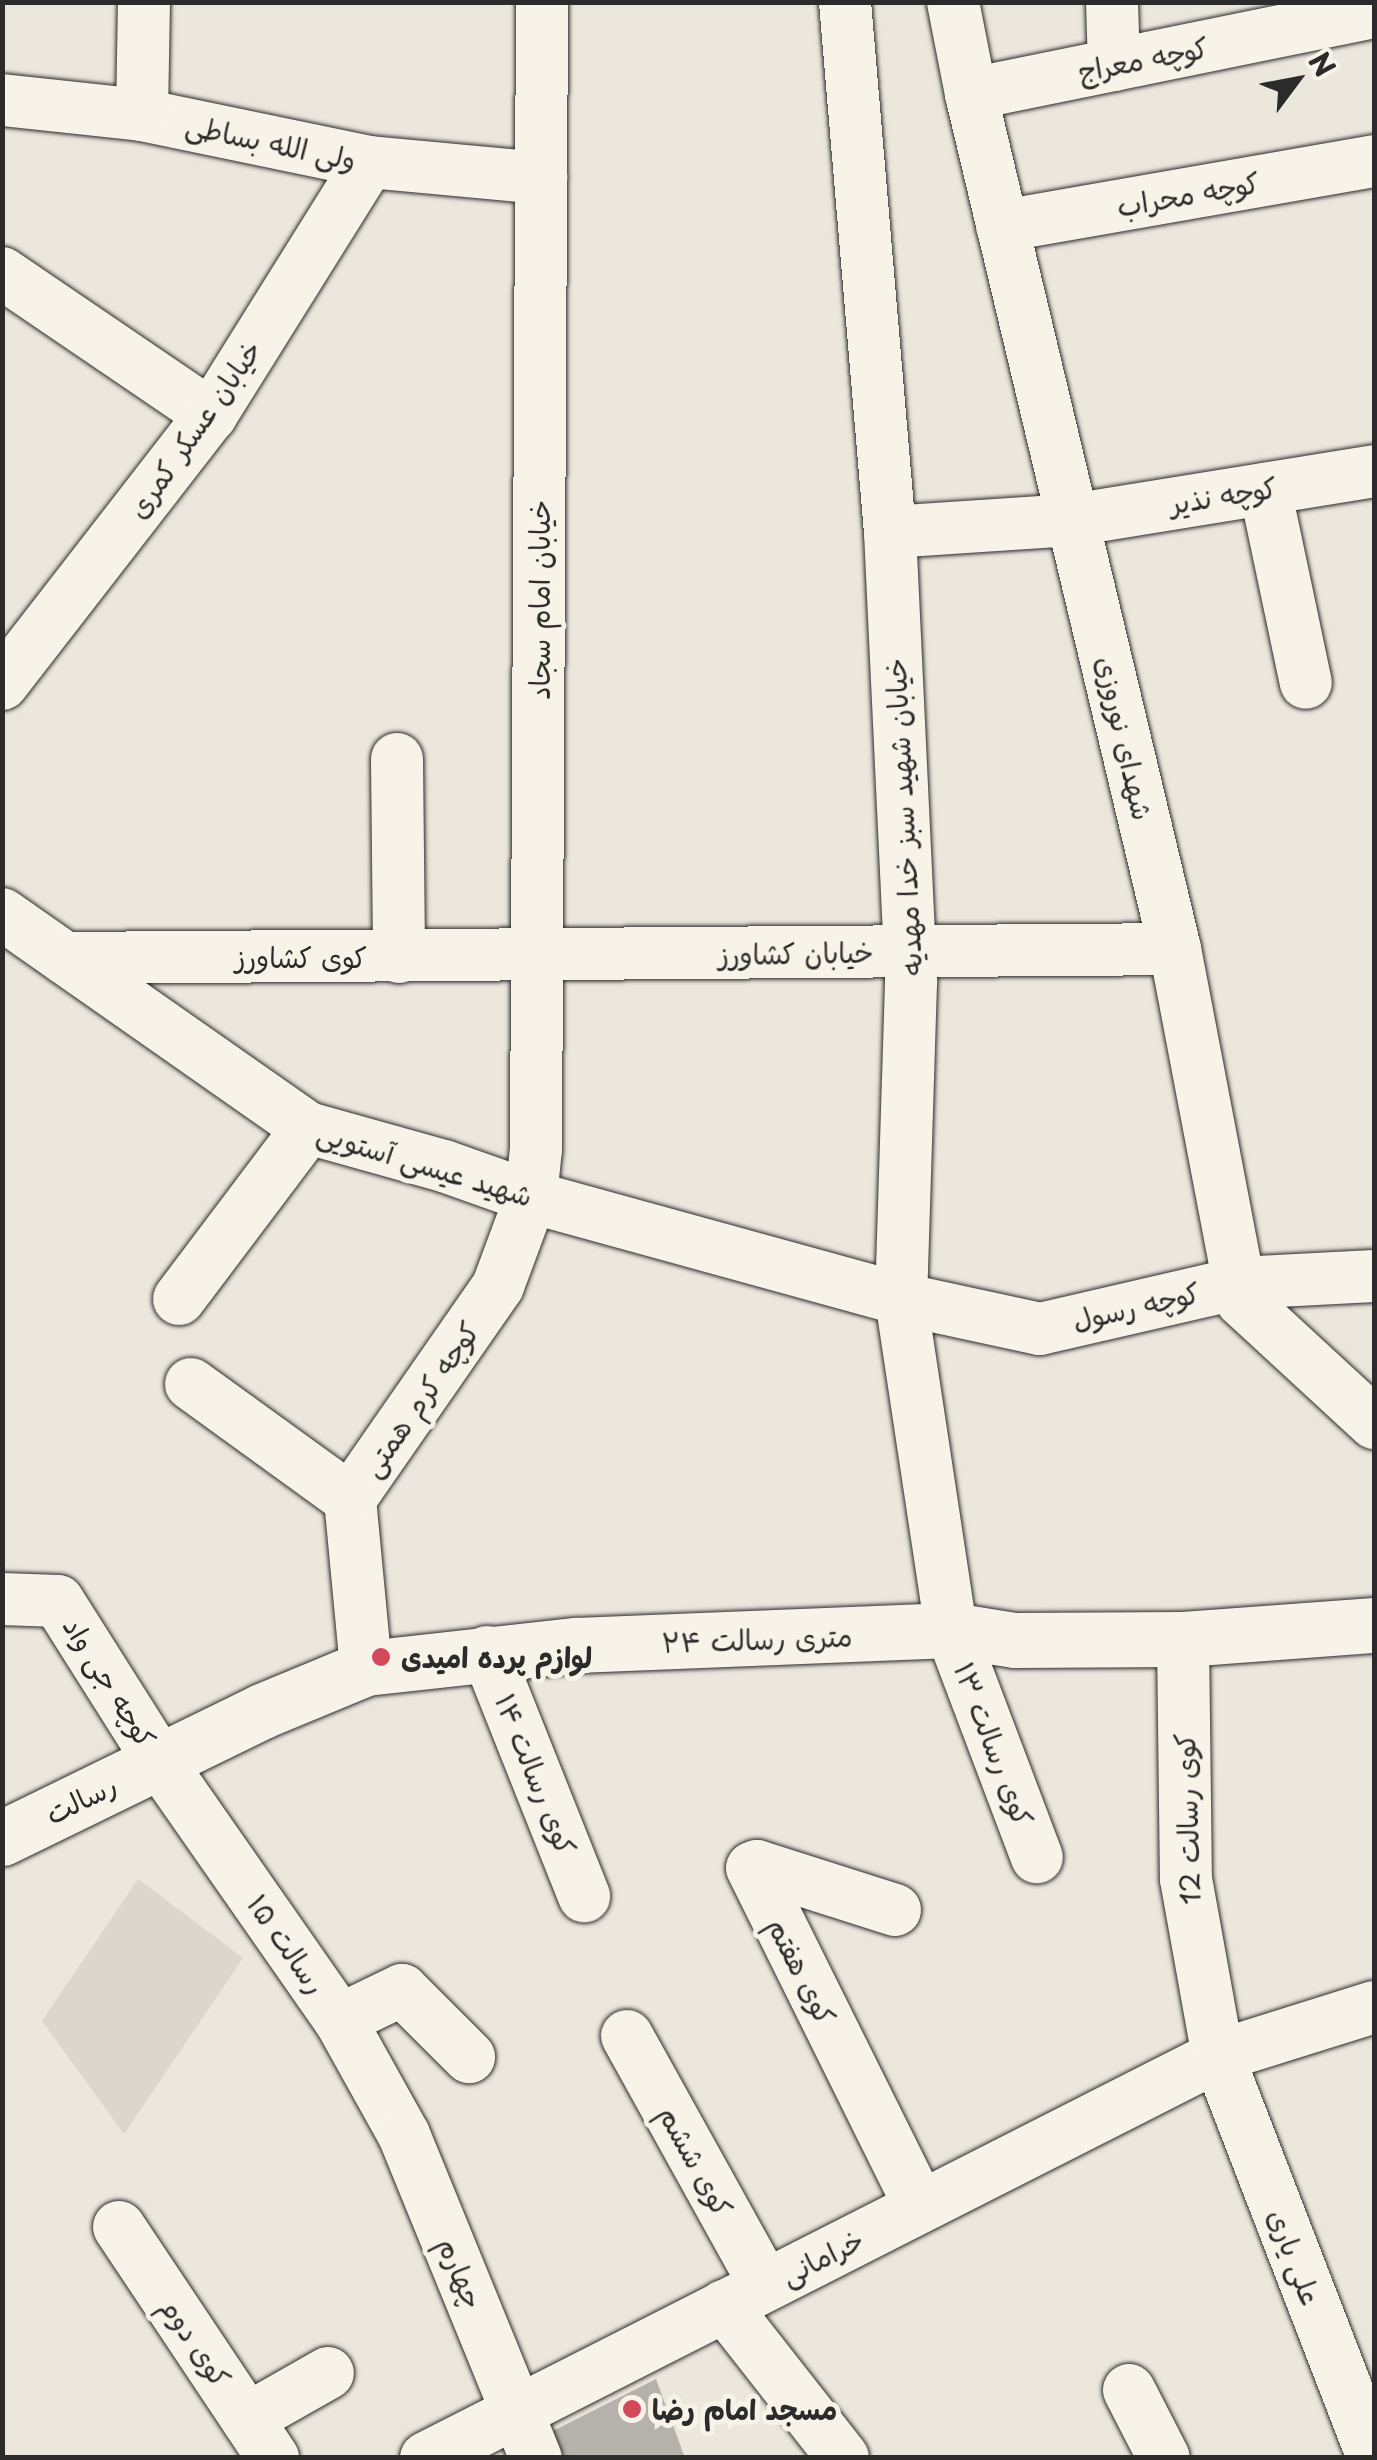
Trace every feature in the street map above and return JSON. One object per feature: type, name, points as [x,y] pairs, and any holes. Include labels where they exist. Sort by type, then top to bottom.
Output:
[{"type":"main road","name":"۲۴ متری رسالت","points":[[159,1761],[366,1668],[487,1652],[951,1630],[1015,1640],[1182,1639],[1374,1625]]},
{"type":"main road","name":"رسالت","points":[[2,1838],[159,1761]]},
{"type":"street","points":[[142,115],[144,2]]},
{"type":"street","name":"خیابان امام سجاد","points":[[531,1198],[536,1149],[542,2]]},
{"type":"street","name":"خیابان شهید سبز خدا مهدیه","points":[[845,2],[890,532],[910,952],[901,1299],[951,1630]]},
{"type":"street","name":"شهدای نوروزی","points":[[953,2],[970,94],[1175,949],[1242,1301],[1374,1424]]},
{"type":"street","points":[[1112,2],[1114,65]]},
{"type":"street","name":"کوچه معراج","points":[[970,94],[1374,12]]},
{"type":"street","name":"ولی الله بساطی","points":[[2,100],[142,115],[370,162],[541,178]]},
{"type":"street","name":"خیابان عسکر کمری","points":[[2,684],[211,415],[370,162]]},
{"type":"street","name":"کوچه محراب","points":[[1002,226],[1374,162]]},
{"type":"street","points":[[2,273],[211,415]]},
{"type":"street","name":"کوچه نذیر","points":[[890,532],[1072,520],[1374,471]]},
{"type":"street","points":[[1264,489],[1306,683]]},
{"type":"street","points":[[397,759],[399,957]]},
{"type":"street","name":"شهید عیسی آستویی","points":[[2,914],[308,1128],[444,1166],[531,1198],[901,1299]]},
{"type":"street","name":"خیابان کشاورز","points":[[537,956],[1175,949]]},
{"type":"street","name":"کوی کشاورز","points":[[64,958],[537,956]]},
{"type":"street","points":[[178,1299],[308,1128]]},
{"type":"street","name":"کوچه کرم همتی","points":[[366,1668],[350,1499],[498,1286],[531,1198]]},
{"type":"street","name":"کوچه رسول","points":[[901,1299],[1040,1328],[1239,1282],[1374,1276]]},
{"type":"street","points":[[192,1384],[350,1499]]},
{"type":"street","name":"کوچه جی واد","points":[[2,1599],[58,1600],[159,1761]]},
{"type":"street","name":"کوی رسالت ۱۳","points":[[951,1630],[1037,1857]]},
{"type":"street","name":"کوی رسالت 12","points":[[1182,1639],[1186,1878],[1218,2056]]},
{"type":"street","name":"کوی رسالت ۱۴","points":[[487,1652],[584,1896]]},
{"type":"street","name":"رسالت ۱۵","points":[[159,1761],[340,2020],[404,2134]]},
{"type":"street","name":"کوی هفتم","points":[[895,1910],[757,1866],[752,1868],[920,2207]]},
{"type":"street","points":[[340,2020],[402,1990],[469,2057]]},
{"type":"street","name":"خرامانی","points":[[426,2458],[528,2434],[745,2296],[1218,2056],[1374,2007]]},
{"type":"street","name":"کوی ششم","points":[[626,2036],[745,2296],[843,2458]]},
{"type":"street","name":"علی یاری","points":[[1218,2056],[1373,2458]]},
{"type":"street","name":"چهارم","points":[[404,2134],[528,2434]]},
{"type":"street","name":"کوی دوم","points":[[120,2227],[260,2438]]},
{"type":"street","points":[[260,2438],[328,2373]]},
{"type":"street","points":[[1128,2390],[1164,2458]]},
{"type":"shaded area","points":[[138,1879],[243,1958],[124,2134],[42,2021]]},
{"type":"building","name":"مسجد امام رضا","points":[[656,2379],[685,2458],[546,2458],[537,2439]]},
{"type":"place","name":"لوازم پرده امیدی","points":[[381,1657]]},
{"type":"place","name":"مسجد امام رضا","points":[[632,2409]]}]
